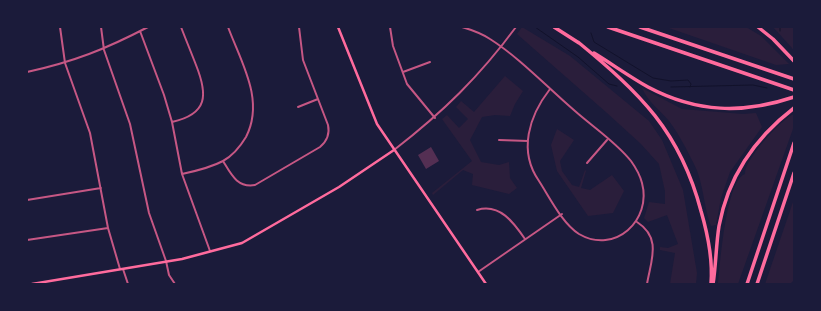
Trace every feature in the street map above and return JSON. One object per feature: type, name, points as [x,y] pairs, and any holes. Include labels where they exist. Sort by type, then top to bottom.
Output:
[{"type":"highway","points":[[554,27],[649,88],[678,100],[717,108],[747,108],[775,104],[794,98]]},
{"type":"highway","points":[[608,27],[794,90]]},
{"type":"highway","points":[[640,27],[794,80]]},
{"type":"highway","points":[[758,27],[773,39],[794,61]]},
{"type":"highway","points":[[578,42],[633,90],[656,115],[673,140],[694,186],[705,225],[712,284]]},
{"type":"highway","points":[[712,284],[719,227],[728,193],[734,179],[754,145],[793,109]]},
{"type":"highway","points":[[747,284],[794,143]]},
{"type":"highway","points":[[757,284],[794,173]]},
{"type":"main road","points":[[338,27],[370,110],[394,150],[486,284]]},
{"type":"main road","points":[[32,284],[166,261],[211,252],[242,243],[348,181],[394,150]]},
{"type":"street","points":[[60,27],[66,63],[89,127],[108,228],[121,269],[128,284]]},
{"type":"street","points":[[101,27],[104,50],[127,111],[149,213],[166,261],[169,275],[176,284]]},
{"type":"street","points":[[27,72],[66,63],[104,50],[148,27]]},
{"type":"street","points":[[172,122],[195,114],[203,102],[204,92],[202,82],[181,27]]},
{"type":"street","points":[[182,174],[224,161],[236,151],[244,139],[251,123],[254,109],[250,86],[228,27]]},
{"type":"street","points":[[224,161],[236,180],[250,186],[260,183],[320,147],[328,138],[329,129],[303,60],[299,27]]},
{"type":"street","points":[[390,27],[393,46],[412,92],[435,118]]},
{"type":"street","points":[[462,27],[482,34],[501,47],[550,89],[631,161],[642,181],[644,204],[636,222],[623,235],[611,239],[600,240],[582,235],[572,229],[534,172],[529,155],[528,141],[534,115],[550,89]]},
{"type":"street","points":[[394,150],[435,118],[474,79],[516,27]]},
{"type":"street","points":[[140,31],[160,83],[172,122],[182,174],[211,252]]},
{"type":"street","points":[[403,72],[430,62]]},
{"type":"street","points":[[298,107],[318,99]]},
{"type":"street","points":[[499,140],[528,141]]},
{"type":"street","points":[[587,163],[607,140]]},
{"type":"street","points":[[27,200],[101,188]]},
{"type":"street","points":[[477,210],[490,209],[505,215],[513,222],[525,239]]},
{"type":"street","points":[[478,272],[562,214]]},
{"type":"street","points":[[636,222],[649,232],[653,242],[653,254],[646,284]]},
{"type":"street","points":[[27,240],[108,228]]},
{"type":"shaded area","points":[[522,27],[570,56],[649,121],[662,140],[683,190],[697,273],[696,284],[670,284],[675,253],[660,250],[660,247],[668,248],[678,244],[667,215],[648,222],[644,218],[649,202],[665,204],[665,191],[659,164],[641,144],[517,34]]},
{"type":"shaded area","points":[[666,27],[746,27],[761,36],[789,64],[776,65]]},
{"type":"shaded area","points":[[773,27],[794,27],[794,51],[792,48]]},
{"type":"shaded area","points":[[505,76],[523,91],[510,116],[495,115],[482,117],[470,140],[481,162],[499,165],[509,162],[510,178],[517,188],[509,194],[472,185],[473,174],[463,170],[433,195],[432,193],[472,161],[442,119],[447,115],[459,128],[468,119],[456,107],[461,101],[474,112]]},
{"type":"shaded area","points":[[642,88],[682,109],[743,114],[756,113],[762,127],[730,172],[721,198],[716,225],[711,226],[706,211],[700,179],[686,148],[669,121],[651,102]]},
{"type":"shaded area","points":[[794,114],[794,126],[738,284],[718,284],[722,242],[733,191],[738,180],[745,174],[750,159],[764,141],[788,117]]},
{"type":"shaded area","points":[[557,129],[574,140],[560,161],[562,171],[572,185],[579,187],[585,170],[581,188],[590,190],[612,175],[624,191],[613,213],[588,216],[557,171],[551,145]]},
{"type":"shaded area","points":[[794,199],[794,280],[790,284],[765,284]]},
{"type":"building","points":[[431,147],[439,161],[426,169],[418,155]]},
{"type":"waterway","points":[[535,27],[578,57],[609,84],[617,86]]},
{"type":"waterway","points":[[591,33],[594,42],[653,78],[671,81],[688,80],[691,84],[690,87]]},
{"type":"waterway","points":[[671,87],[753,85],[767,88]]}]
